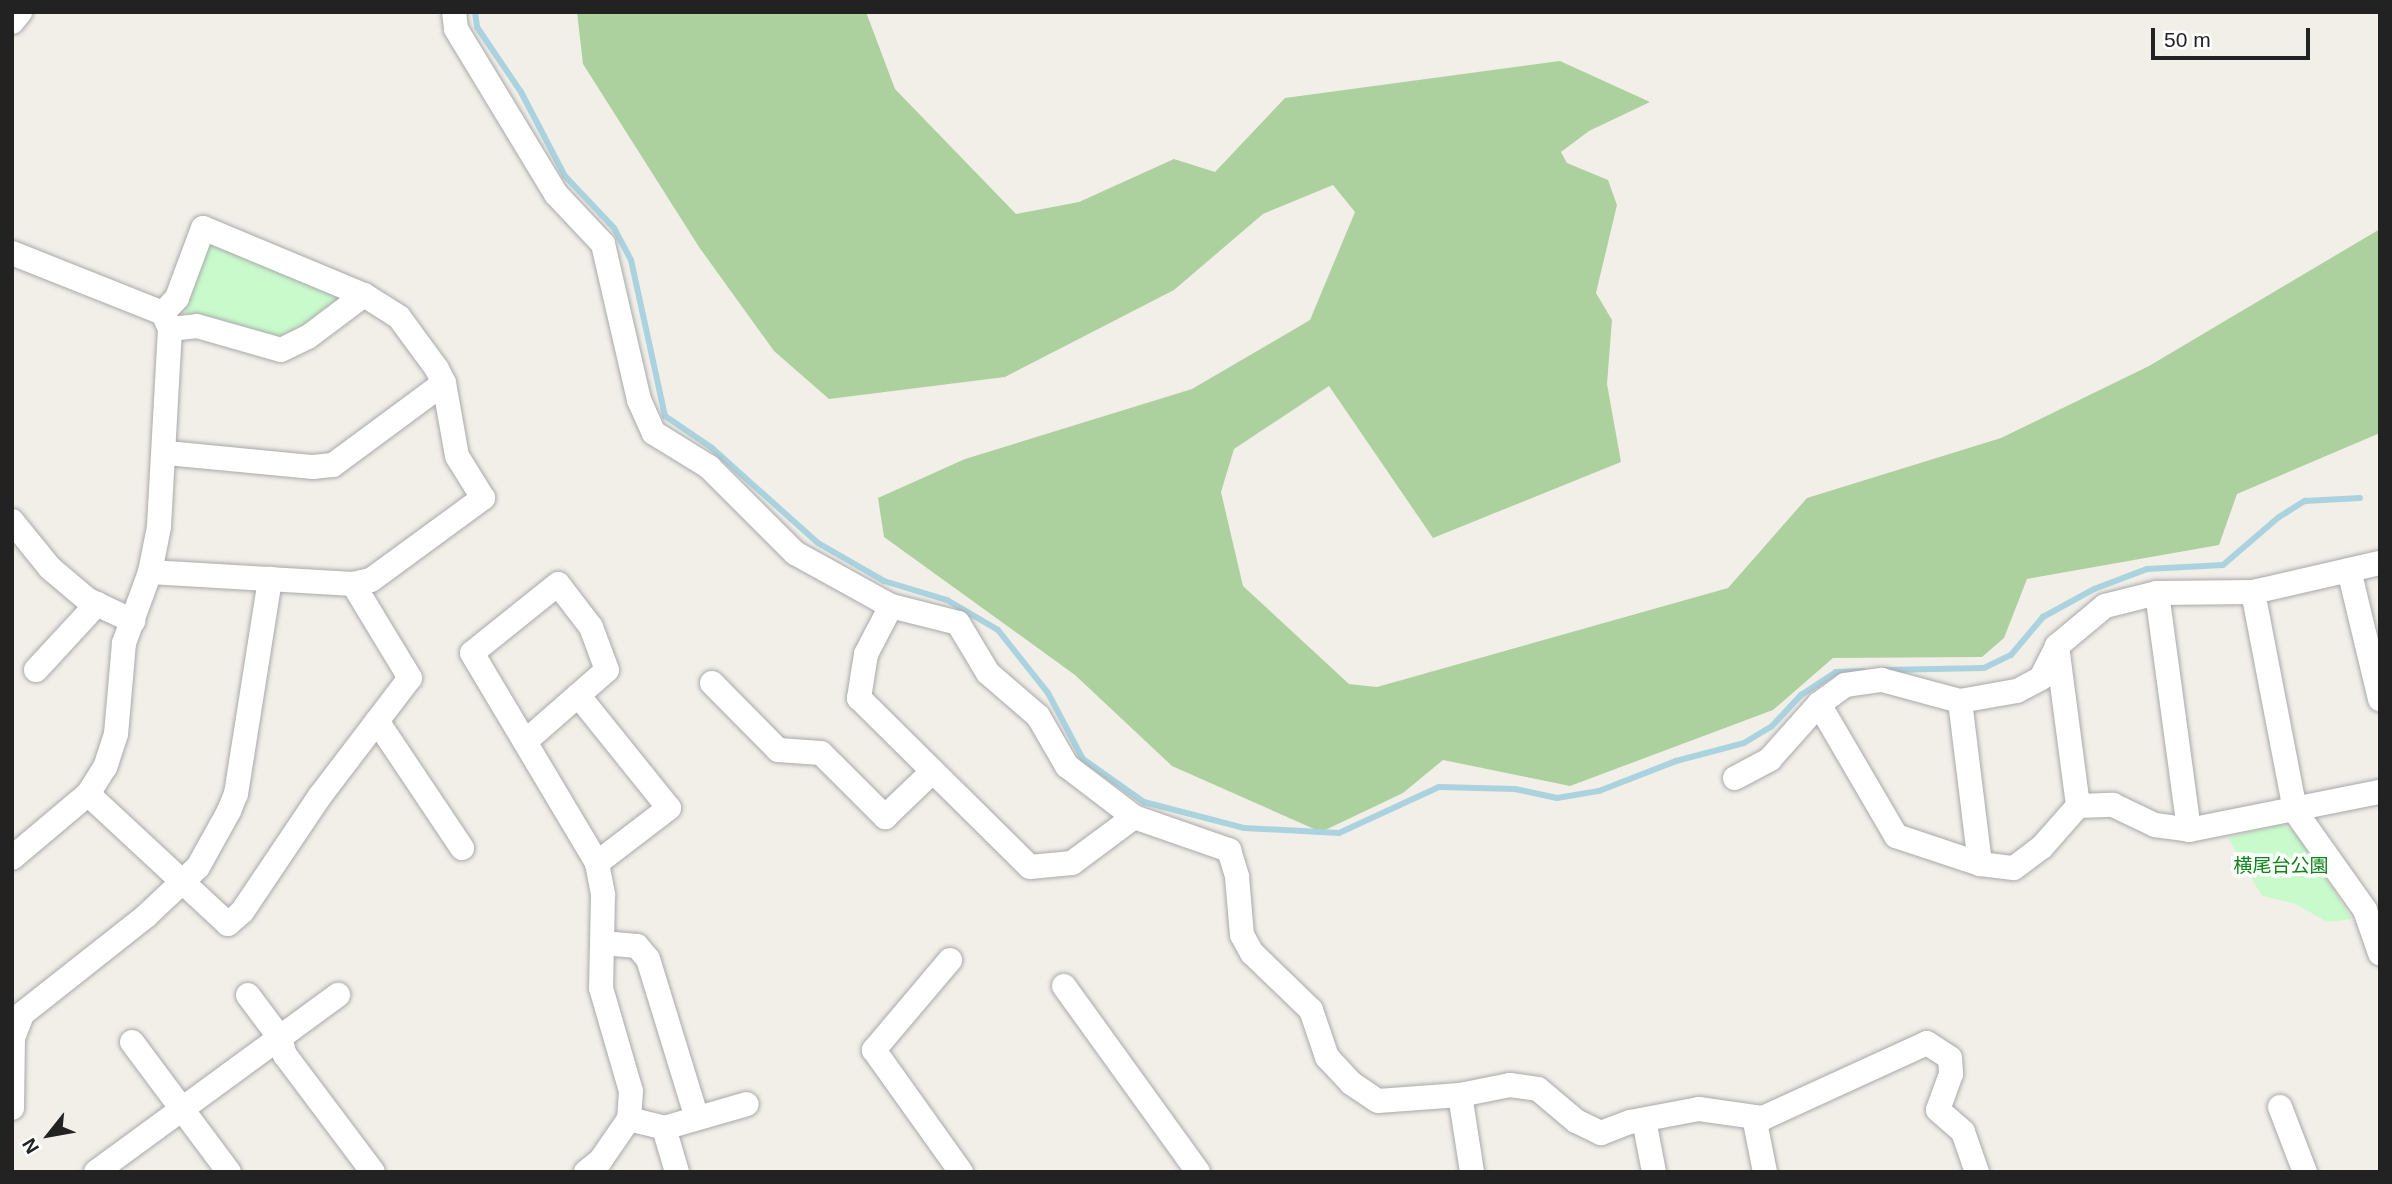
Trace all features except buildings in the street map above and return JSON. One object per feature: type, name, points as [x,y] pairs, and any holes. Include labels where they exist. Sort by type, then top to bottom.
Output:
[{"type":"street","points":[[12,22],[19,12]]},
{"type":"street","points":[[453,12],[456,29],[556,194],[603,244],[639,400],[654,433],[709,467],[794,553],[891,606],[958,623],[988,673],[1038,716],[1067,766],[1134,817],[1229,850],[1237,877],[1242,935],[1252,953],[1311,1010],[1327,1057],[1351,1083],[1378,1101],[1461,1095],[1510,1085],[1538,1089],[1576,1121],[1601,1133],[1644,1120],[1699,1109],[1763,1118],[1927,1043],[1950,1058],[1951,1074],[1938,1110],[1963,1132],[1978,1172]]},
{"type":"street","points":[[12,858],[88,794],[105,767],[116,734],[124,643],[150,572],[167,453],[167,321],[203,228],[364,295],[399,317],[444,383],[457,456],[483,498],[388,572],[353,584],[150,572]]},
{"type":"street","points":[[12,253],[167,321],[197,326],[281,350],[308,337],[364,295]]},
{"type":"street","points":[[167,453],[313,467],[333,465],[444,383]]},
{"type":"street","points":[[12,521],[50,568],[97,604],[133,621]]},
{"type":"street","points":[[1735,778],[1770,759],[1819,704],[1845,685],[1882,680],[1960,701],[2017,691],[2041,678],[2057,646],[2105,606],[2157,593],[2253,592],[2380,563]]},
{"type":"street","points":[[2349,570],[2380,699]]},
{"type":"street","points":[[12,1108],[13,1038],[22,1014],[146,916],[198,867],[236,794],[270,579]]},
{"type":"street","points":[[88,794],[228,924],[242,912],[377,721],[411,678],[353,584]]},
{"type":"street","points":[[527,740],[607,670],[591,627],[558,584],[472,653],[527,740],[597,863],[603,943],[601,988],[631,1091],[629,1119],[600,1161],[586,1172]]},
{"type":"street","points":[[2253,592],[2295,811],[2365,910],[2380,953]]},
{"type":"street","points":[[2157,593],[2189,830]]},
{"type":"street","points":[[36,670],[97,604]]},
{"type":"street","points":[[891,606],[880,620],[866,654],[859,698],[1030,867],[1072,863],[1134,817]]},
{"type":"street","points":[[2057,646],[2078,806]]},
{"type":"street","points":[[712,683],[778,750],[821,753],[885,817],[933,771]]},
{"type":"street","points":[[578,695],[669,808],[597,863]]},
{"type":"street","points":[[1960,701],[1980,864]]},
{"type":"street","points":[[1819,704],[1896,836],[1980,864],[2014,868],[2042,847],[2078,806],[2113,805],[2155,825],[2189,830],[2380,792]]},
{"type":"street","points":[[377,721],[462,848]]},
{"type":"street","points":[[603,943],[636,946],[648,959],[698,1118]]},
{"type":"street","points":[[950,960],[874,1050],[961,1172]]},
{"type":"street","points":[[1064,986],[1198,1172]]},
{"type":"street","points":[[248,995],[280,1038],[285,1055],[373,1172]]},
{"type":"street","points":[[96,1172],[338,995]]},
{"type":"street","points":[[132,1042],[229,1172]]},
{"type":"street","points":[[1461,1095],[1472,1172]]},
{"type":"street","points":[[629,1119],[664,1128],[747,1104]]},
{"type":"street","points":[[2280,1107],[2305,1172]]},
{"type":"street","points":[[1754,1117],[1765,1172]]},
{"type":"street","points":[[1644,1120],[1654,1172]]},
{"type":"street","points":[[664,1128],[677,1172]]},
{"type":"green space","points":[[577,12],[866,12],[895,89],[1016,214],[1079,202],[1174,159],[1215,172],[1285,98],[1560,61],[1650,102],[1589,131],[1561,152],[1567,163],[1608,180],[1617,205],[1596,293],[1612,320],[1607,384],[1621,462],[1433,538],[1329,386],[1234,449],[1221,492],[1243,586],[1349,684],[1377,687],[1728,588],[1807,498],[2001,438],[2149,366],[2380,229],[2380,433],[2237,494],[2219,545],[2027,579],[2004,638],[1982,657],[1833,658],[1773,710],[1570,786],[1443,760],[1403,793],[1321,832],[1172,766],[1075,675],[884,537],[878,498],[965,459],[1192,389],[1310,320],[1355,212],[1333,185],[1263,214],[1174,290],[1005,377],[829,399],[774,351],[699,247],[583,64]]},
{"type":"green space","points":[[216,240],[338,290],[340,302],[300,334],[278,341],[189,315],[181,306],[202,247]]},
{"type":"green space","name":"横尾台公園","points":[[2280,824],[2298,833],[2352,919],[2327,922],[2296,904],[2262,896],[2228,838]]},
{"type":"waterway","points":[[475,12],[477,27],[521,92],[565,176],[614,228],[631,260],[665,416],[712,448],[818,543],[884,581],[947,600],[998,630],[1048,693],[1083,759],[1144,802],[1244,828],[1339,833],[1439,787],[1515,789],[1557,798],[1599,791],[1676,761],[1744,743],[1771,727],[1801,695],[1836,672],[1863,671]]},
{"type":"waterway","points":[[1885,670],[1984,668],[2011,655],[2043,617],[2094,589],[2147,569],[2223,565],[2279,517],[2305,501],[2360,498]]}]
